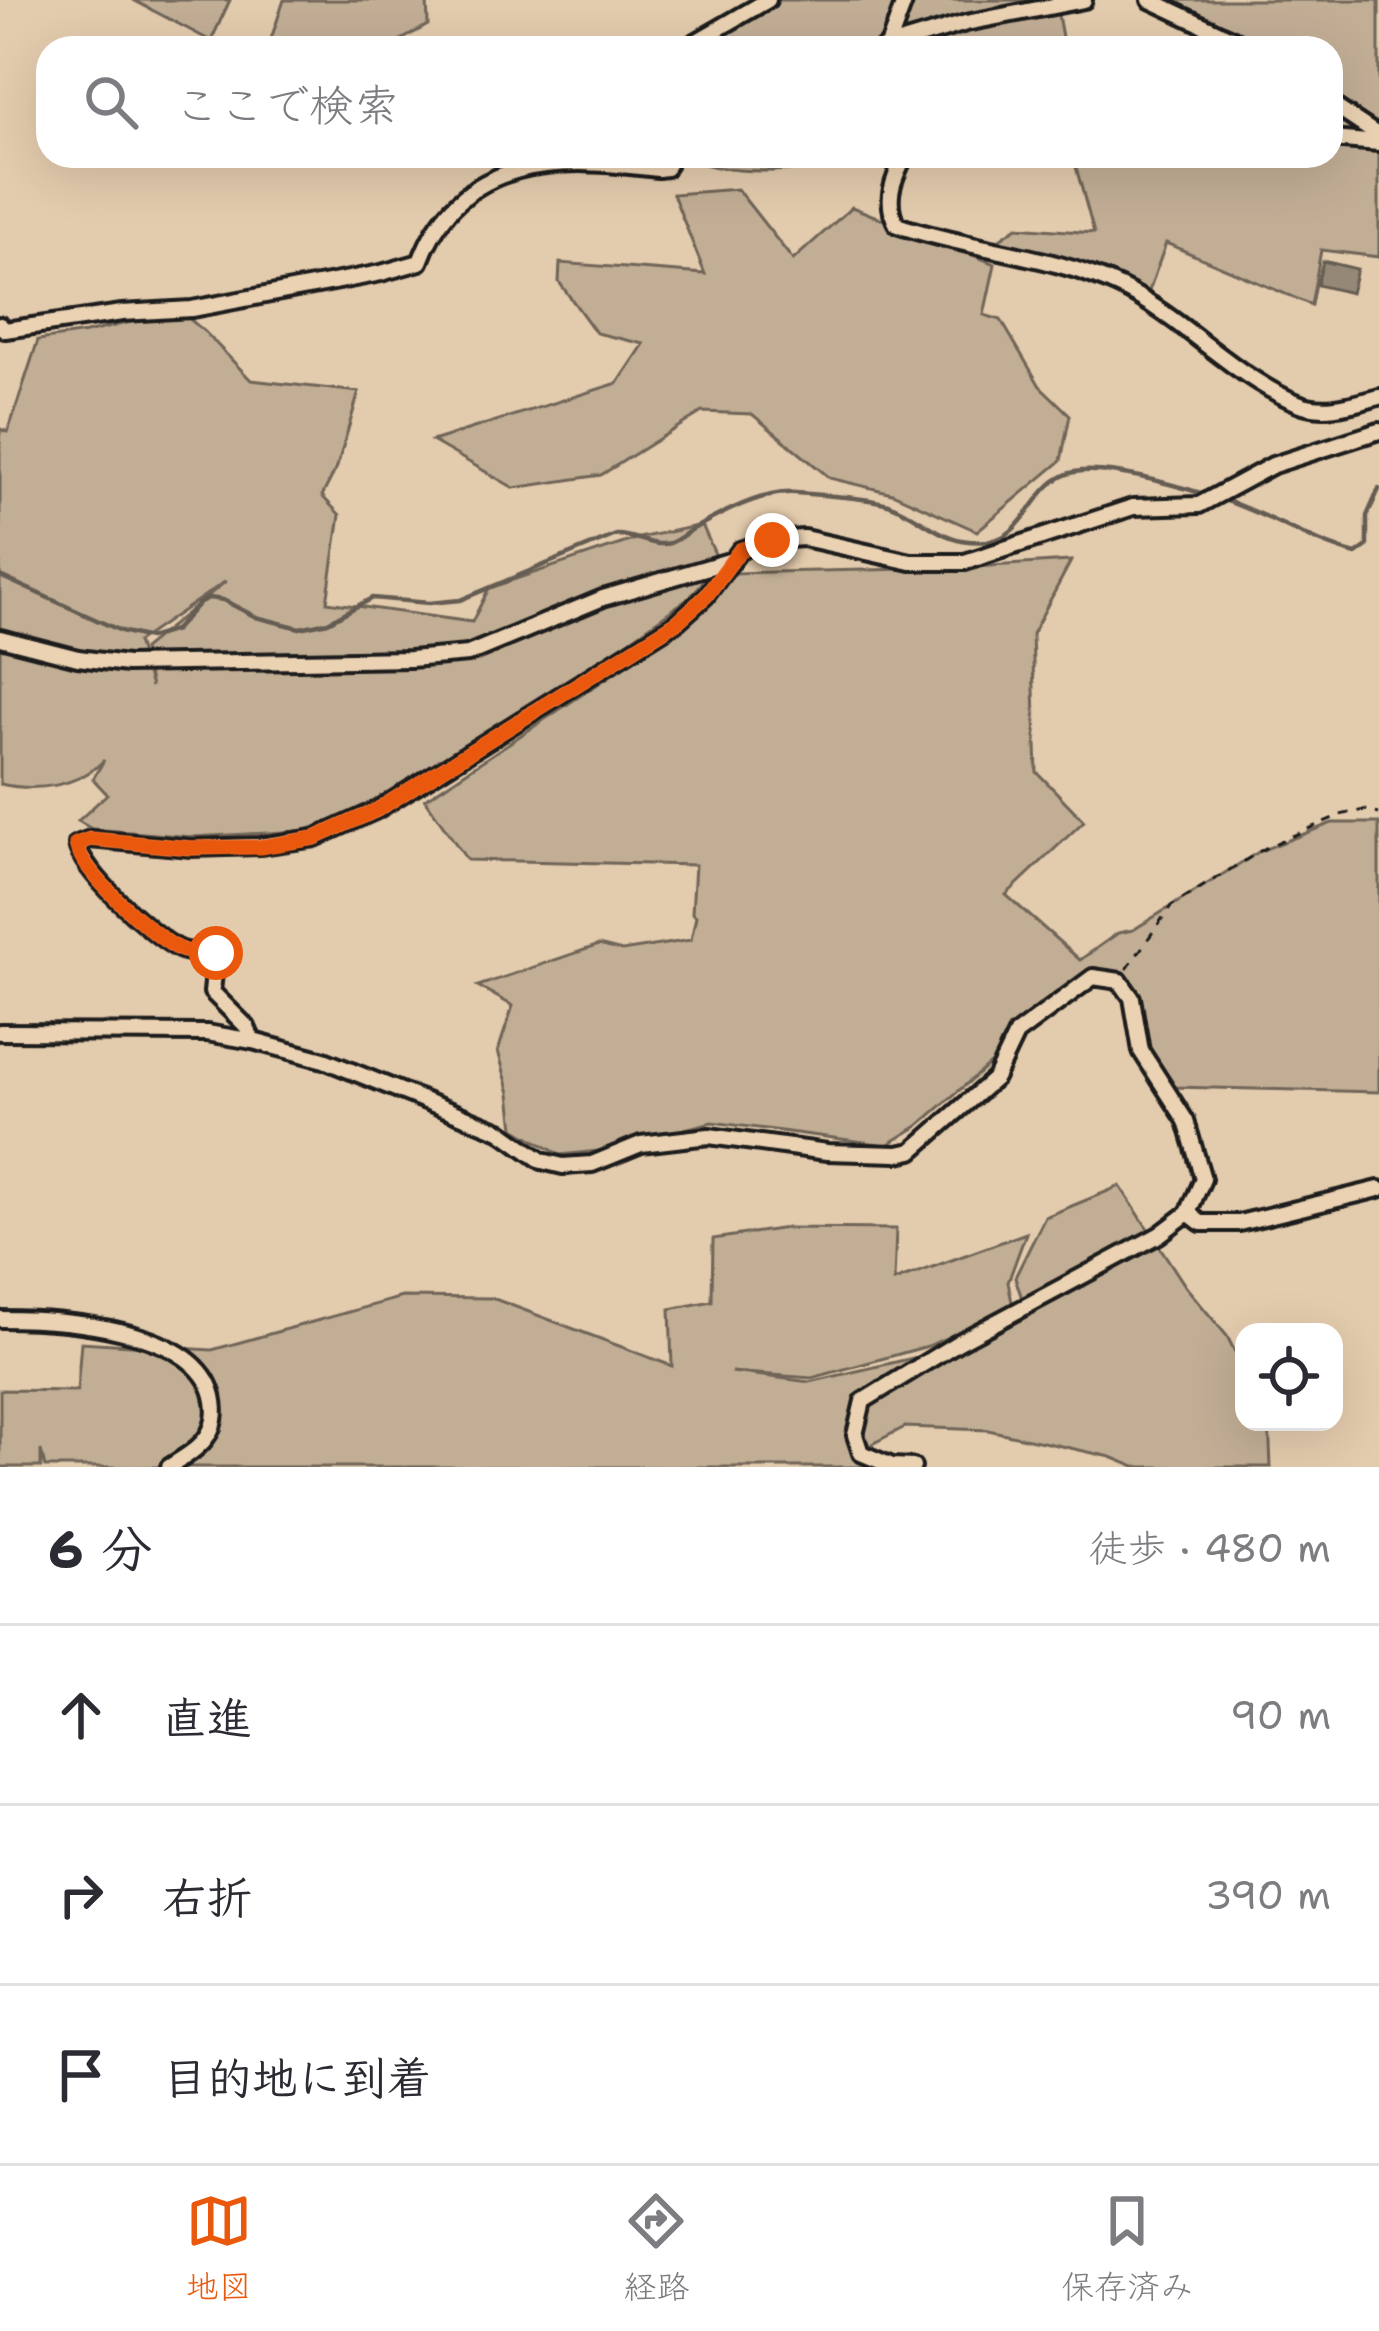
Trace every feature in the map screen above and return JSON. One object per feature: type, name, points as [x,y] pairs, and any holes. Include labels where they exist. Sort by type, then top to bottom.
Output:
[{"type":"street","points":[[706,36],[768,0]]},
{"type":"street","points":[[890,36],[905,0]]},
{"type":"street","points":[[922,36],[1084,0]]},
{"type":"street","points":[[1150,0],[1226,36]]},
{"type":"street","points":[[1343,113],[1379,139]]},
{"type":"street","points":[[1343,139],[1379,139]]},
{"type":"street","points":[[0,325],[5,330],[192,310],[420,262],[430,235],[458,202],[516,168]]},
{"type":"street","points":[[900,168],[890,194],[897,225],[1060,266],[1118,286],[1174,318],[1256,379],[1299,404],[1338,408],[1379,398]]},
{"type":"street","points":[[253,1040],[247,1027],[212,992],[216,953],[182,951],[151,929],[95,874],[76,844],[90,839],[191,848],[260,847],[315,838],[336,829],[377,810],[677,622],[706,596],[740,550],[772,540],[804,538],[911,562],[965,562],[1133,507],[1199,505],[1273,466],[1379,431]]},
{"type":"street","points":[[0,638],[78,658],[128,664],[468,654],[603,598],[729,561]]},
{"type":"street","points":[[0,1032],[208,1033],[253,1040],[325,1060],[434,1104],[500,1131],[542,1161],[563,1166],[592,1164],[641,1144],[709,1136],[827,1153],[898,1154],[912,1151],[995,1078],[1016,1034],[1093,977],[1120,981],[1132,998],[1141,1051],[1186,1121],[1203,1179],[1188,1213],[1159,1235],[959,1342],[863,1401],[855,1435],[861,1453],[892,1466],[913,1467]]},
{"type":"street","points":[[1188,1213],[1201,1223],[1239,1223],[1379,1189]]},
{"type":"street","points":[[0,1319],[44,1319],[178,1348],[211,1388],[216,1418],[206,1443],[169,1467]]},
{"type":"path","points":[[1120,981],[1171,905],[1267,847],[1340,815],[1365,810],[1379,814]]},
{"type":"shaded area","points":[[133,0],[230,0],[213,36],[201,36]]},
{"type":"shaded area","points":[[284,0],[427,0],[428,25],[408,36],[272,36]]},
{"type":"shaded area","points":[[779,0],[1068,0],[1056,4],[1062,36],[721,36]]},
{"type":"shaded area","points":[[1145,0],[1379,0],[1379,257],[1321,250],[1311,305],[1166,243],[1149,291],[1106,272],[991,245],[1017,227],[1094,233],[1076,168],[1343,168],[1343,36],[1234,36]]},
{"type":"shaded area","points":[[723,168],[810,168],[763,171]]},
{"type":"shaded area","points":[[737,189],[793,260],[852,207],[995,264],[984,315],[1001,320],[1040,386],[1070,415],[1061,461],[977,531],[892,493],[830,478],[752,414],[702,412],[601,475],[514,488],[432,441],[618,383],[644,344],[596,333],[559,282],[560,263],[705,274],[673,194]]},
{"type":"shaded area","points":[[1323,261],[1357,269],[1351,293],[1317,285]]},
{"type":"shaded area","points":[[179,310],[251,380],[359,392],[337,467],[322,496],[340,515],[327,602],[472,622],[489,588],[639,538],[702,525],[719,563],[690,597],[418,792],[303,831],[193,837],[92,829],[78,821],[107,794],[93,779],[104,760],[82,776],[56,785],[0,784],[0,429],[8,432],[38,340]],"holes":[[[226,581],[143,649],[151,687],[137,642]]]},
{"type":"shaded area","points":[[1071,561],[1032,634],[1037,772],[1084,821],[1006,895],[1080,960],[1260,851],[1332,823],[1379,823],[1379,1092],[1173,1087],[1140,1045],[1132,998],[1097,971],[918,1126],[887,1145],[712,1122],[598,1151],[560,1155],[514,1128],[498,1051],[513,1006],[478,986],[599,945],[622,951],[691,940],[696,916],[692,913],[695,865],[467,860],[425,799],[679,630],[730,573]]},
{"type":"shaded area","points":[[1120,1186],[1186,1287],[1227,1336],[1235,1352],[1235,1431],[1269,1431],[1271,1467],[1135,1467],[1111,1457],[988,1430],[905,1427],[872,1444],[878,1465],[891,1467],[45,1467],[41,1450],[41,1467],[0,1467],[0,1390],[77,1391],[81,1342],[212,1350],[402,1297],[492,1298],[672,1366],[670,1309],[712,1301],[713,1239],[786,1228],[896,1229],[894,1281],[1026,1233],[1008,1282],[1013,1307],[928,1346],[812,1378],[731,1372],[810,1382],[943,1351],[1025,1308],[1015,1277],[1045,1217]]},
{"type":"waterway","points":[[0,576],[121,631],[149,638],[175,630],[209,598],[300,628],[328,622],[372,598],[429,603],[460,600],[616,535],[670,543],[730,510],[784,493],[879,502],[946,535],[972,541],[1001,538],[1053,483],[1076,472],[1134,476],[1207,495]]},
{"type":"waterway","points":[[1218,498],[1356,554],[1367,546],[1367,516],[1379,489]]},
{"type":"route","points":[[216,953],[182,951],[151,929],[95,874],[76,844],[90,839],[191,848],[260,847],[315,838],[377,810],[677,622],[706,596],[740,550],[772,540]]}]
